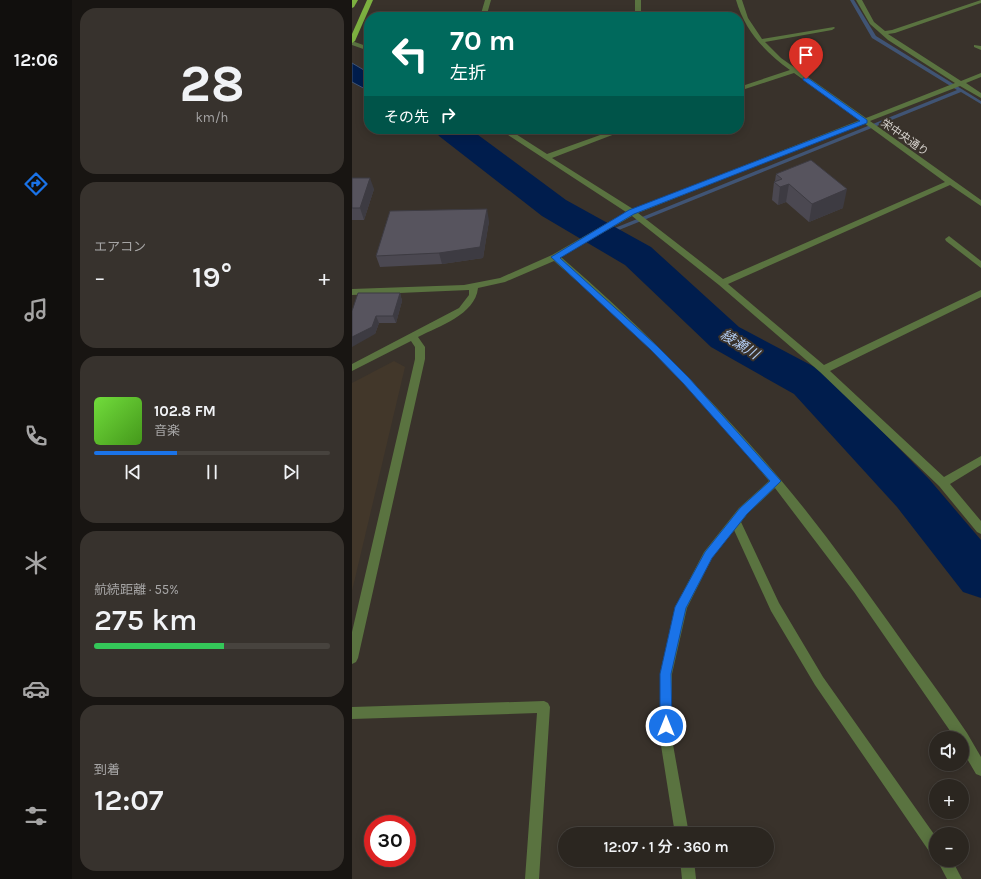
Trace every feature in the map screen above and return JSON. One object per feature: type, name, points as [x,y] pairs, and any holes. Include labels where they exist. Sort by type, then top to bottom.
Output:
[{"type":"main road","points":[[352,6],[354,0]]},
{"type":"main road","points":[[365,12],[370,0]]},
{"type":"main road","points":[[352,42],[364,14]]},
{"type":"street","points":[[484,12],[488,0]]},
{"type":"street","points":[[638,0],[638,12]]},
{"type":"street","name":"栄中央通り","points":[[739,0],[743,12]]},
{"type":"street","points":[[859,0],[872,23],[883,33],[981,96]]},
{"type":"street","points":[[883,33],[893,32],[981,1]]},
{"type":"street","name":"栄中央通り","points":[[744,14],[746,20],[760,41],[768,50],[794,71],[981,204]]},
{"type":"street","points":[[760,41],[832,28]]},
{"type":"street","points":[[352,42],[364,46]]},
{"type":"street","points":[[744,87],[794,71]]},
{"type":"street","points":[[352,292],[474,287],[502,280],[555,257],[632,212],[865,122],[981,75]]},
{"type":"street","points":[[510,134],[632,212],[722,283],[823,370],[943,483],[981,529]]},
{"type":"street","points":[[546,156],[610,134]]},
{"type":"street","points":[[722,283],[950,182]]},
{"type":"street","points":[[949,239],[981,265]]},
{"type":"street","points":[[555,257],[654,348],[686,381],[776,481],[865,597],[957,731]]},
{"type":"street","points":[[352,368],[462,310],[473,295],[474,287]]},
{"type":"street","points":[[823,370],[981,293]]},
{"type":"street","points":[[352,658],[420,359],[420,347],[413,336]]},
{"type":"street","points":[[943,483],[981,460]]},
{"type":"street","points":[[681,827],[666,739],[666,674],[681,607],[708,555],[743,511],[776,481]]},
{"type":"street","points":[[735,521],[775,607],[819,681],[929,839]]},
{"type":"street","points":[[352,713],[544,707],[532,879]]},
{"type":"street","points":[[969,749],[981,769]]},
{"type":"street","points":[[688,867],[689,879]]},
{"type":"street","points":[[948,867],[955,879]]},
{"type":"shaded area","points":[[394,361],[405,367],[352,591],[352,383]]},
{"type":"water","points":[[352,63],[364,70],[364,88],[352,82]]},
{"type":"building","points":[[811,160],[847,189],[812,204],[789,184],[780,187],[774,182],[782,179],[776,174]]},
{"type":"building","points":[[352,178],[370,178],[360,208],[352,208]]},
{"type":"building","points":[[487,209],[480,247],[439,253],[376,256],[390,211]]},
{"type":"building","points":[[358,293],[400,293],[393,316],[376,316],[372,327],[352,337],[352,311]]},
{"type":"waterway","points":[[852,0],[874,37],[981,103]]},
{"type":"waterway","points":[[602,235],[960,91]]},
{"type":"waterway","name":"綾瀬川","points":[[457,134],[554,208],[638,256],[725,337],[809,383],[913,493],[981,576]]},
{"type":"route","points":[[666,726],[666,674],[681,607],[708,555],[743,511],[776,481],[722,420],[654,348],[555,257],[632,212],[865,122],[806,79]]}]
